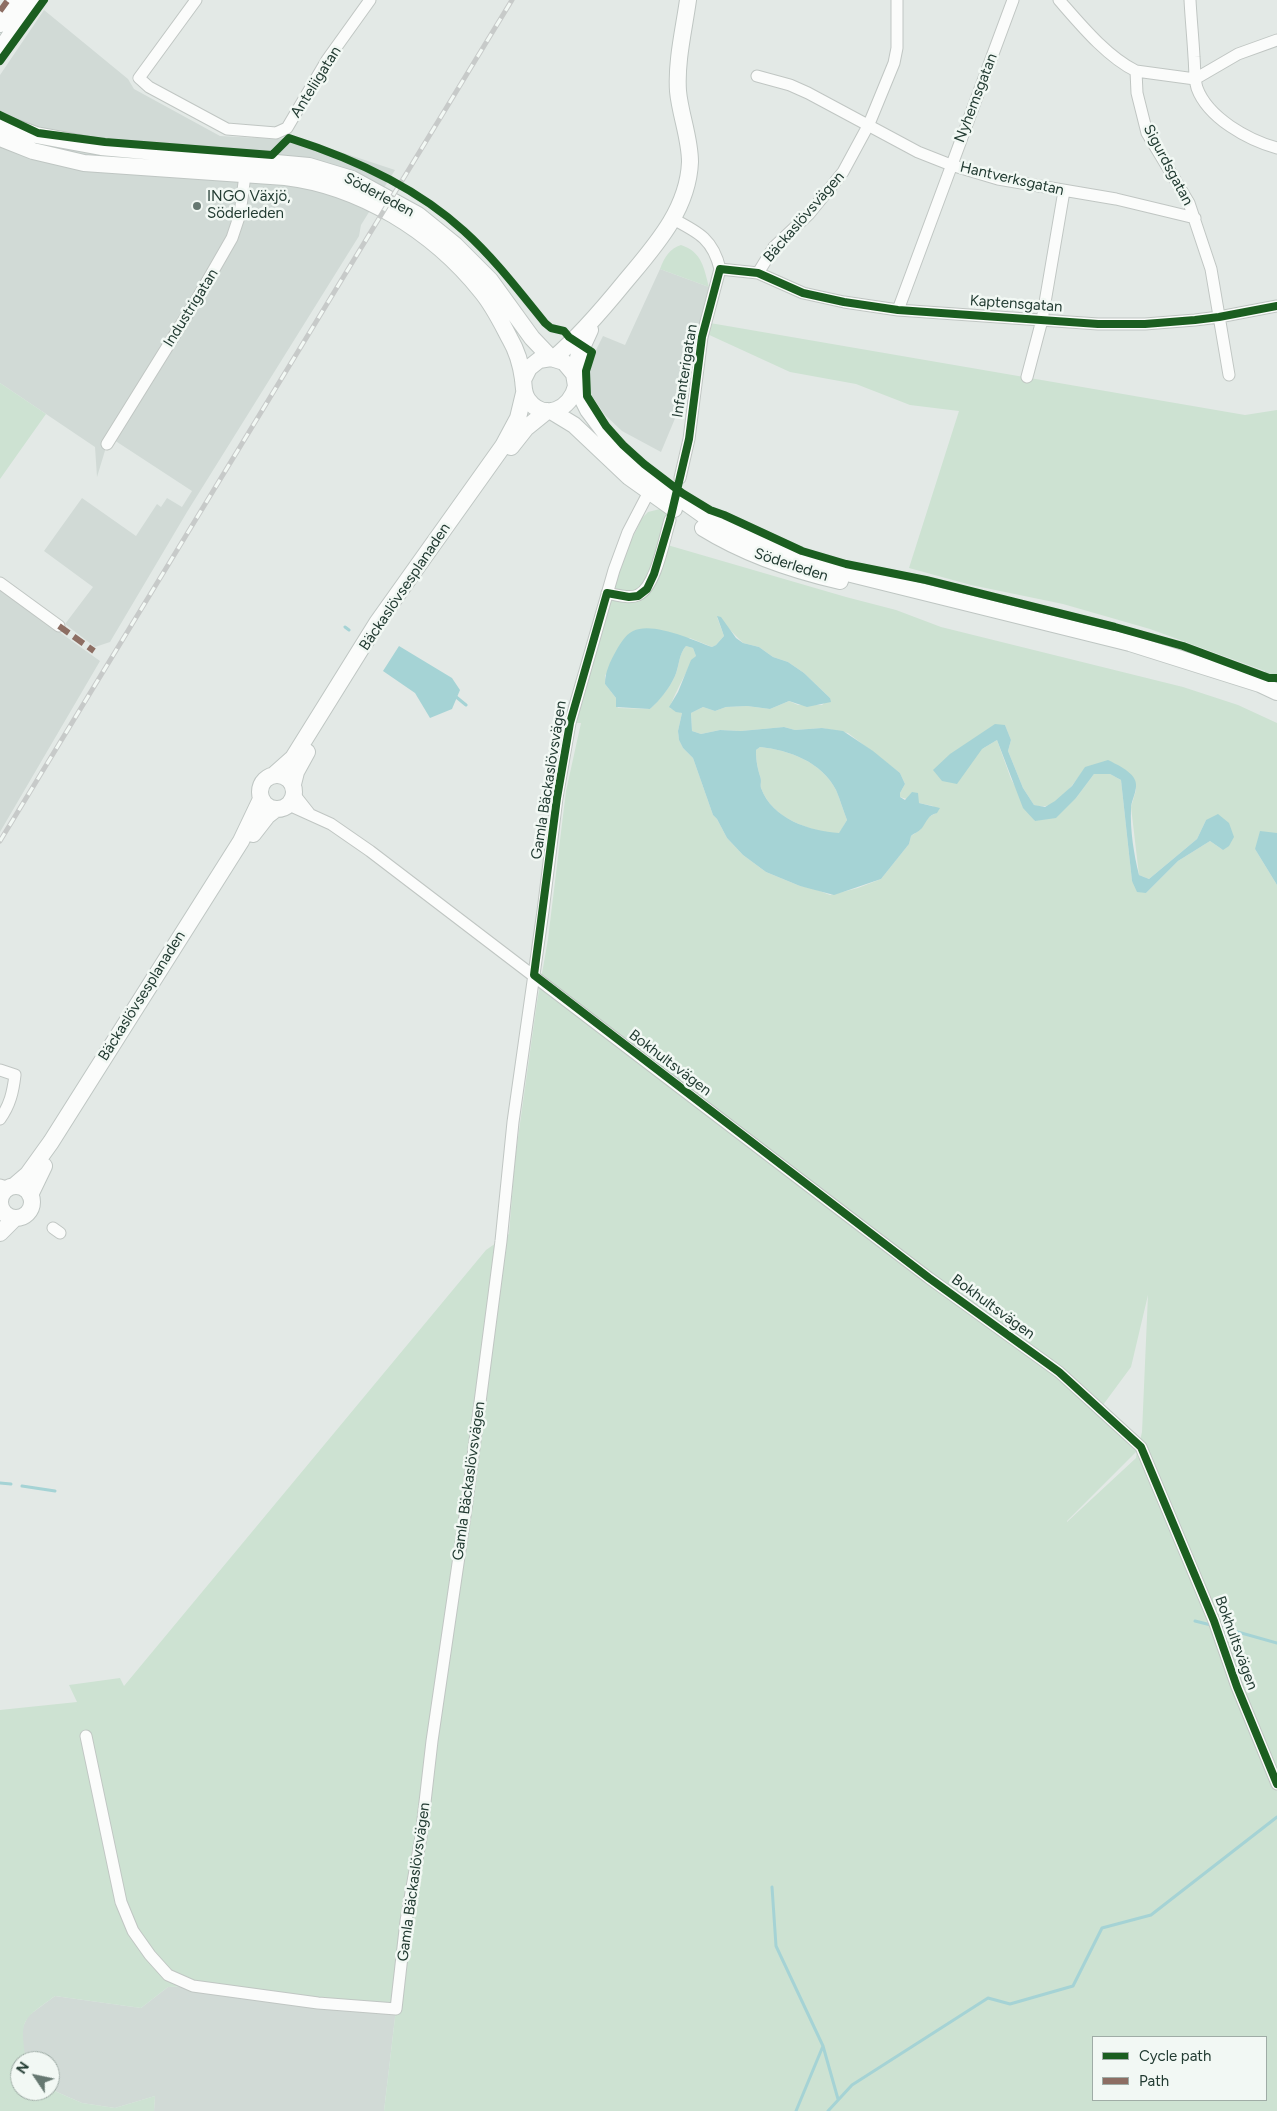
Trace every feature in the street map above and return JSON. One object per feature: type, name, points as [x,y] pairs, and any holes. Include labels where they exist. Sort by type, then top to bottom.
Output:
[{"type":"street","points":[[0,24],[17,0]]},
{"type":"street","points":[[0,51],[32,0]]},
{"type":"street","name":"Anteliigatan","points":[[196,0],[139,78],[149,87],[227,129],[276,133],[287,128],[327,60],[365,2]]},
{"type":"street","points":[[525,380],[539,360],[552,358],[599,313],[658,242],[673,219],[686,186],[690,163],[678,80],[688,0]]},
{"type":"street","name":"Bäckaslövsvägen","points":[[720,269],[758,273],[774,247],[809,214],[843,172],[869,124],[894,63],[897,48],[897,0]]},
{"type":"street","name":"Nyhemsgatan","points":[[898,310],[1013,0]]},
{"type":"street","points":[[1059,0],[1114,57],[1136,71],[1195,79],[1238,54],[1277,40]]},
{"type":"street","points":[[1190,0],[1195,79],[1200,95],[1221,118],[1249,138],[1277,148]]},
{"type":"street","name":"Sigurdsgatan","points":[[1136,71],[1137,93],[1147,133],[1182,190],[1195,218],[1211,268],[1229,375]]},
{"type":"street","name":"Hantverksgatan","points":[[757,76],[795,87],[869,124],[918,152],[951,165],[998,179],[1116,199],[1195,218]]},
{"type":"street","name":"Söderleden","points":[[0,122],[36,135],[102,147],[246,168],[285,177],[314,181],[347,191],[371,203],[406,223],[444,253],[469,277],[496,312],[516,351],[525,380],[527,399],[536,407],[549,411],[574,425],[629,477],[649,482]]},
{"type":"street","name":"Söderleden","points":[[0,138],[34,151],[84,163],[246,168],[309,166],[337,173],[362,184],[418,215],[456,245],[498,291],[532,338],[552,358],[568,365],[574,386],[582,402],[598,425],[649,482],[706,517],[736,533],[782,552],[847,572],[1130,644],[1260,684],[1277,692]]},
{"type":"street","name":"Industrigatan","points":[[107,444],[197,299],[232,238],[240,214],[246,168]]},
{"type":"street","points":[[1027,378],[1042,320],[1064,191]]},
{"type":"street","points":[[673,219],[705,238],[714,250],[720,269]]},
{"type":"street","name":"Infanterigatan","points":[[680,478],[689,439],[702,337],[720,269]]},
{"type":"street","name":"Kaptensgatan","points":[[758,273],[789,288],[825,299],[898,310],[1042,320],[1121,324],[1219,318],[1277,306]]},
{"type":"street","points":[[549,411],[566,406],[574,386],[582,345],[599,313]]},
{"type":"street","name":"Bäckaslövsesplanaden","points":[[5,1192],[28,1174],[51,1142],[241,841],[261,798],[262,784],[293,758],[377,623],[503,446],[518,418],[525,380]]},
{"type":"street","name":"Bäckaslövsesplanaden","points":[[0,1233],[15,1218],[23,1216],[29,1210],[32,1203],[30,1195],[48,1158],[263,821],[288,798],[296,772],[317,735],[406,594],[505,454],[526,428],[549,411]]},
{"type":"street","name":"Gamla Bäckaslövsvägen","points":[[86,1736],[121,1902],[133,1931],[150,1955],[168,1975],[193,1986],[318,2003],[396,2009],[406,1921],[421,1837],[432,1741],[467,1502],[501,1241],[513,1122],[557,798],[570,723],[607,593],[628,532],[649,482]]},
{"type":"street","points":[[607,593],[628,597],[638,596],[647,589],[654,574],[670,520]]},
{"type":"street","points":[[0,583],[59,626]]},
{"type":"street","points":[[261,798],[267,806],[288,798],[287,777],[275,774]]},
{"type":"street","name":"Bokhultsvägen","points":[[288,798],[310,814],[350,836],[922,1272],[1059,1372],[1141,1448],[1214,1621],[1237,1687],[1277,1784]]},
{"type":"street","points":[[0,1070],[15,1075],[14,1091],[9,1106],[0,1119]]},
{"type":"street","points":[[15,1218],[7,1215],[0,1206],[5,1192],[25,1189],[30,1195]]},
{"type":"shaded area","points":[[44,10],[128,79],[134,89],[220,136],[278,139],[295,137],[395,170],[361,225],[359,236],[187,512],[110,642],[95,647],[65,624],[93,587],[44,551],[82,498],[136,536],[157,504],[161,507],[167,498],[182,507],[192,491],[114,440],[107,444],[97,477],[95,447],[0,383],[0,75]]},
{"type":"shaded area","points":[[660,269],[709,287],[689,385],[661,452],[622,431],[605,415],[590,393],[590,362],[603,336],[625,345]]},
{"type":"shaded area","points":[[0,583],[58,631],[100,661],[0,832]]},
{"type":"shaded area","points":[[193,1986],[396,2009],[384,2111],[154,2111],[155,2096],[115,2108],[82,2103],[60,2093],[60,2051],[12,2050],[28,2016],[55,1996],[141,2008],[168,1987]]},
{"type":"green space","points":[[681,245],[698,256],[709,287],[660,269],[668,254],[674,248]]},
{"type":"green space","points":[[710,323],[1245,415],[1277,410],[1277,692],[1260,684],[1265,671],[1150,629],[1063,604],[971,585],[909,568],[959,411],[910,405],[856,384],[790,372],[705,333]]},
{"type":"green space","points":[[0,383],[46,414],[0,479]]},
{"type":"green space","points":[[660,509],[675,519],[664,544],[896,610],[941,627],[1183,687],[1238,705],[1277,723],[1277,833],[1255,849],[1277,885],[1277,2111],[384,2111],[396,2009],[193,1986],[168,1987],[141,2008],[55,1996],[29,2016],[23,2036],[25,2051],[10,2051],[10,2101],[60,2101],[60,2093],[82,2103],[115,2108],[155,2096],[154,2111],[0,2111],[0,1710],[77,1702],[69,1685],[120,1678],[124,1686],[486,1250],[509,1234],[515,1159],[537,1002],[548,939],[566,791],[581,723],[570,723],[611,594],[642,518],[648,512]],"holes":[[[717,617],[743,643],[759,647],[773,657],[788,662],[804,673],[830,698],[822,705],[798,705],[789,701],[770,709],[747,706],[726,707],[715,711],[703,707],[691,713],[692,731],[701,734],[720,730],[741,731],[784,727],[795,730],[822,728],[848,733],[900,773],[905,784],[900,797],[907,799],[910,795],[919,803],[933,806],[936,813],[927,818],[920,830],[911,836],[909,844],[881,879],[858,888],[830,895],[812,888],[800,886],[766,872],[743,855],[727,838],[713,815],[693,758],[683,748],[679,740],[678,731],[682,713],[670,708],[696,656],[693,648],[686,646],[680,656],[673,681],[650,709],[618,708],[616,698],[605,684],[605,675],[690,638],[712,647],[716,645],[724,636]],[[1005,725],[1011,740],[1008,751],[1023,788],[1034,805],[1046,806],[1058,800],[1069,790],[1086,767],[1134,778],[1136,790],[1131,807],[1139,875],[1149,879],[1197,839],[1206,820],[1223,850],[1210,841],[1178,861],[1146,893],[1132,881],[1121,780],[1110,774],[1094,774],[1076,798],[1035,821],[1011,779],[997,740],[982,749]],[[1148,1295],[1142,1432],[1139,1445],[1100,1409],[1131,1367]],[[1137,1451],[1136,1458],[1067,1522],[1067,1521]]]},
{"type":"green space","points":[[760,747],[782,751],[804,759],[830,780],[836,790],[847,820],[839,834],[804,826],[774,808],[766,799],[761,788],[756,754],[756,750]]},
{"type":"water","points":[[717,616],[721,617],[736,638],[743,643],[759,647],[773,657],[788,662],[804,673],[830,698],[831,702],[807,707],[789,701],[770,709],[747,706],[726,707],[715,711],[703,707],[691,713],[692,731],[701,734],[720,730],[741,731],[784,727],[795,730],[822,728],[843,731],[873,751],[900,773],[905,784],[900,797],[905,800],[912,792],[918,793],[919,803],[940,808],[921,829],[911,836],[909,844],[881,879],[834,895],[800,886],[766,872],[743,855],[727,838],[713,815],[693,758],[683,748],[679,740],[678,731],[682,713],[676,712],[669,707],[678,692],[691,660],[696,656],[693,648],[686,646],[680,656],[673,681],[650,709],[616,707],[616,698],[605,684],[606,675],[616,651],[623,640],[633,631],[651,628],[661,630],[684,636],[712,647],[724,636]],"holes":[[[760,747],[804,759],[830,780],[836,790],[847,820],[839,833],[804,826],[793,821],[774,808],[766,799],[761,788],[756,750]]]},
{"type":"water","points":[[399,646],[452,678],[460,690],[452,709],[430,718],[415,693],[383,671]]},
{"type":"water","points":[[995,724],[1005,725],[1011,740],[1008,751],[1023,788],[1034,805],[1045,807],[1055,801],[1072,786],[1085,767],[1108,760],[1132,775],[1136,786],[1131,805],[1131,825],[1139,875],[1149,879],[1197,839],[1206,820],[1218,814],[1229,823],[1234,837],[1229,846],[1223,850],[1210,841],[1178,861],[1146,893],[1137,892],[1132,881],[1121,780],[1110,774],[1094,774],[1076,798],[1056,818],[1035,821],[1023,808],[997,740],[982,749],[957,784],[942,781],[933,770],[950,754]]},
{"type":"water","points":[[1260,831],[1277,833],[1277,885],[1255,849]]},
{"type":"waterway","points":[[345,627],[349,630]]},
{"type":"waterway","points":[[455,696],[466,705]]},
{"type":"waterway","points":[[0,1483],[11,1484]]},
{"type":"waterway","points":[[22,1486],[55,1491]]},
{"type":"waterway","points":[[1195,1621],[1211,1625]]},
{"type":"waterway","points":[[1220,1627],[1277,1643]]},
{"type":"waterway","points":[[828,2111],[852,2085],[988,1998],[1010,2004],[1073,1986],[1102,1928],[1151,1915],[1277,1817]]},
{"type":"waterway","points":[[772,1887],[776,1946],[823,2046]]},
{"type":"waterway","points":[[796,2111],[823,2046],[838,2099]]},
{"type":"railway","points":[[0,841],[512,0]]},
{"type":"marked path","points":[[0,11],[8,0]]},
{"type":"marked path","points":[[59,626],[94,651]]},
{"type":"cycle path","points":[[0,61],[44,0]]},
{"type":"cycle path","points":[[0,115],[38,133],[105,142],[272,155],[289,138],[359,164],[404,187],[445,215],[486,252],[545,323],[551,328],[564,331],[569,337],[592,352],[586,371],[587,396],[606,426],[644,464],[682,493],[710,510],[802,551],[846,564],[926,580],[1115,627],[1183,646],[1269,678],[1277,678]]},
{"type":"cycle path","points":[[1277,306],[1195,320],[1145,324],[1098,324],[898,310],[844,302],[803,293],[758,273],[720,269],[702,337],[689,439],[670,520],[654,574],[647,589],[638,596],[629,597],[607,593],[570,723],[557,798],[534,975],[929,1278],[1059,1372],[1141,1447],[1214,1621],[1237,1687],[1277,1784]]},
{"type":"place","name":"INGO Växjö, Söderleden","points":[[197,206]]}]
